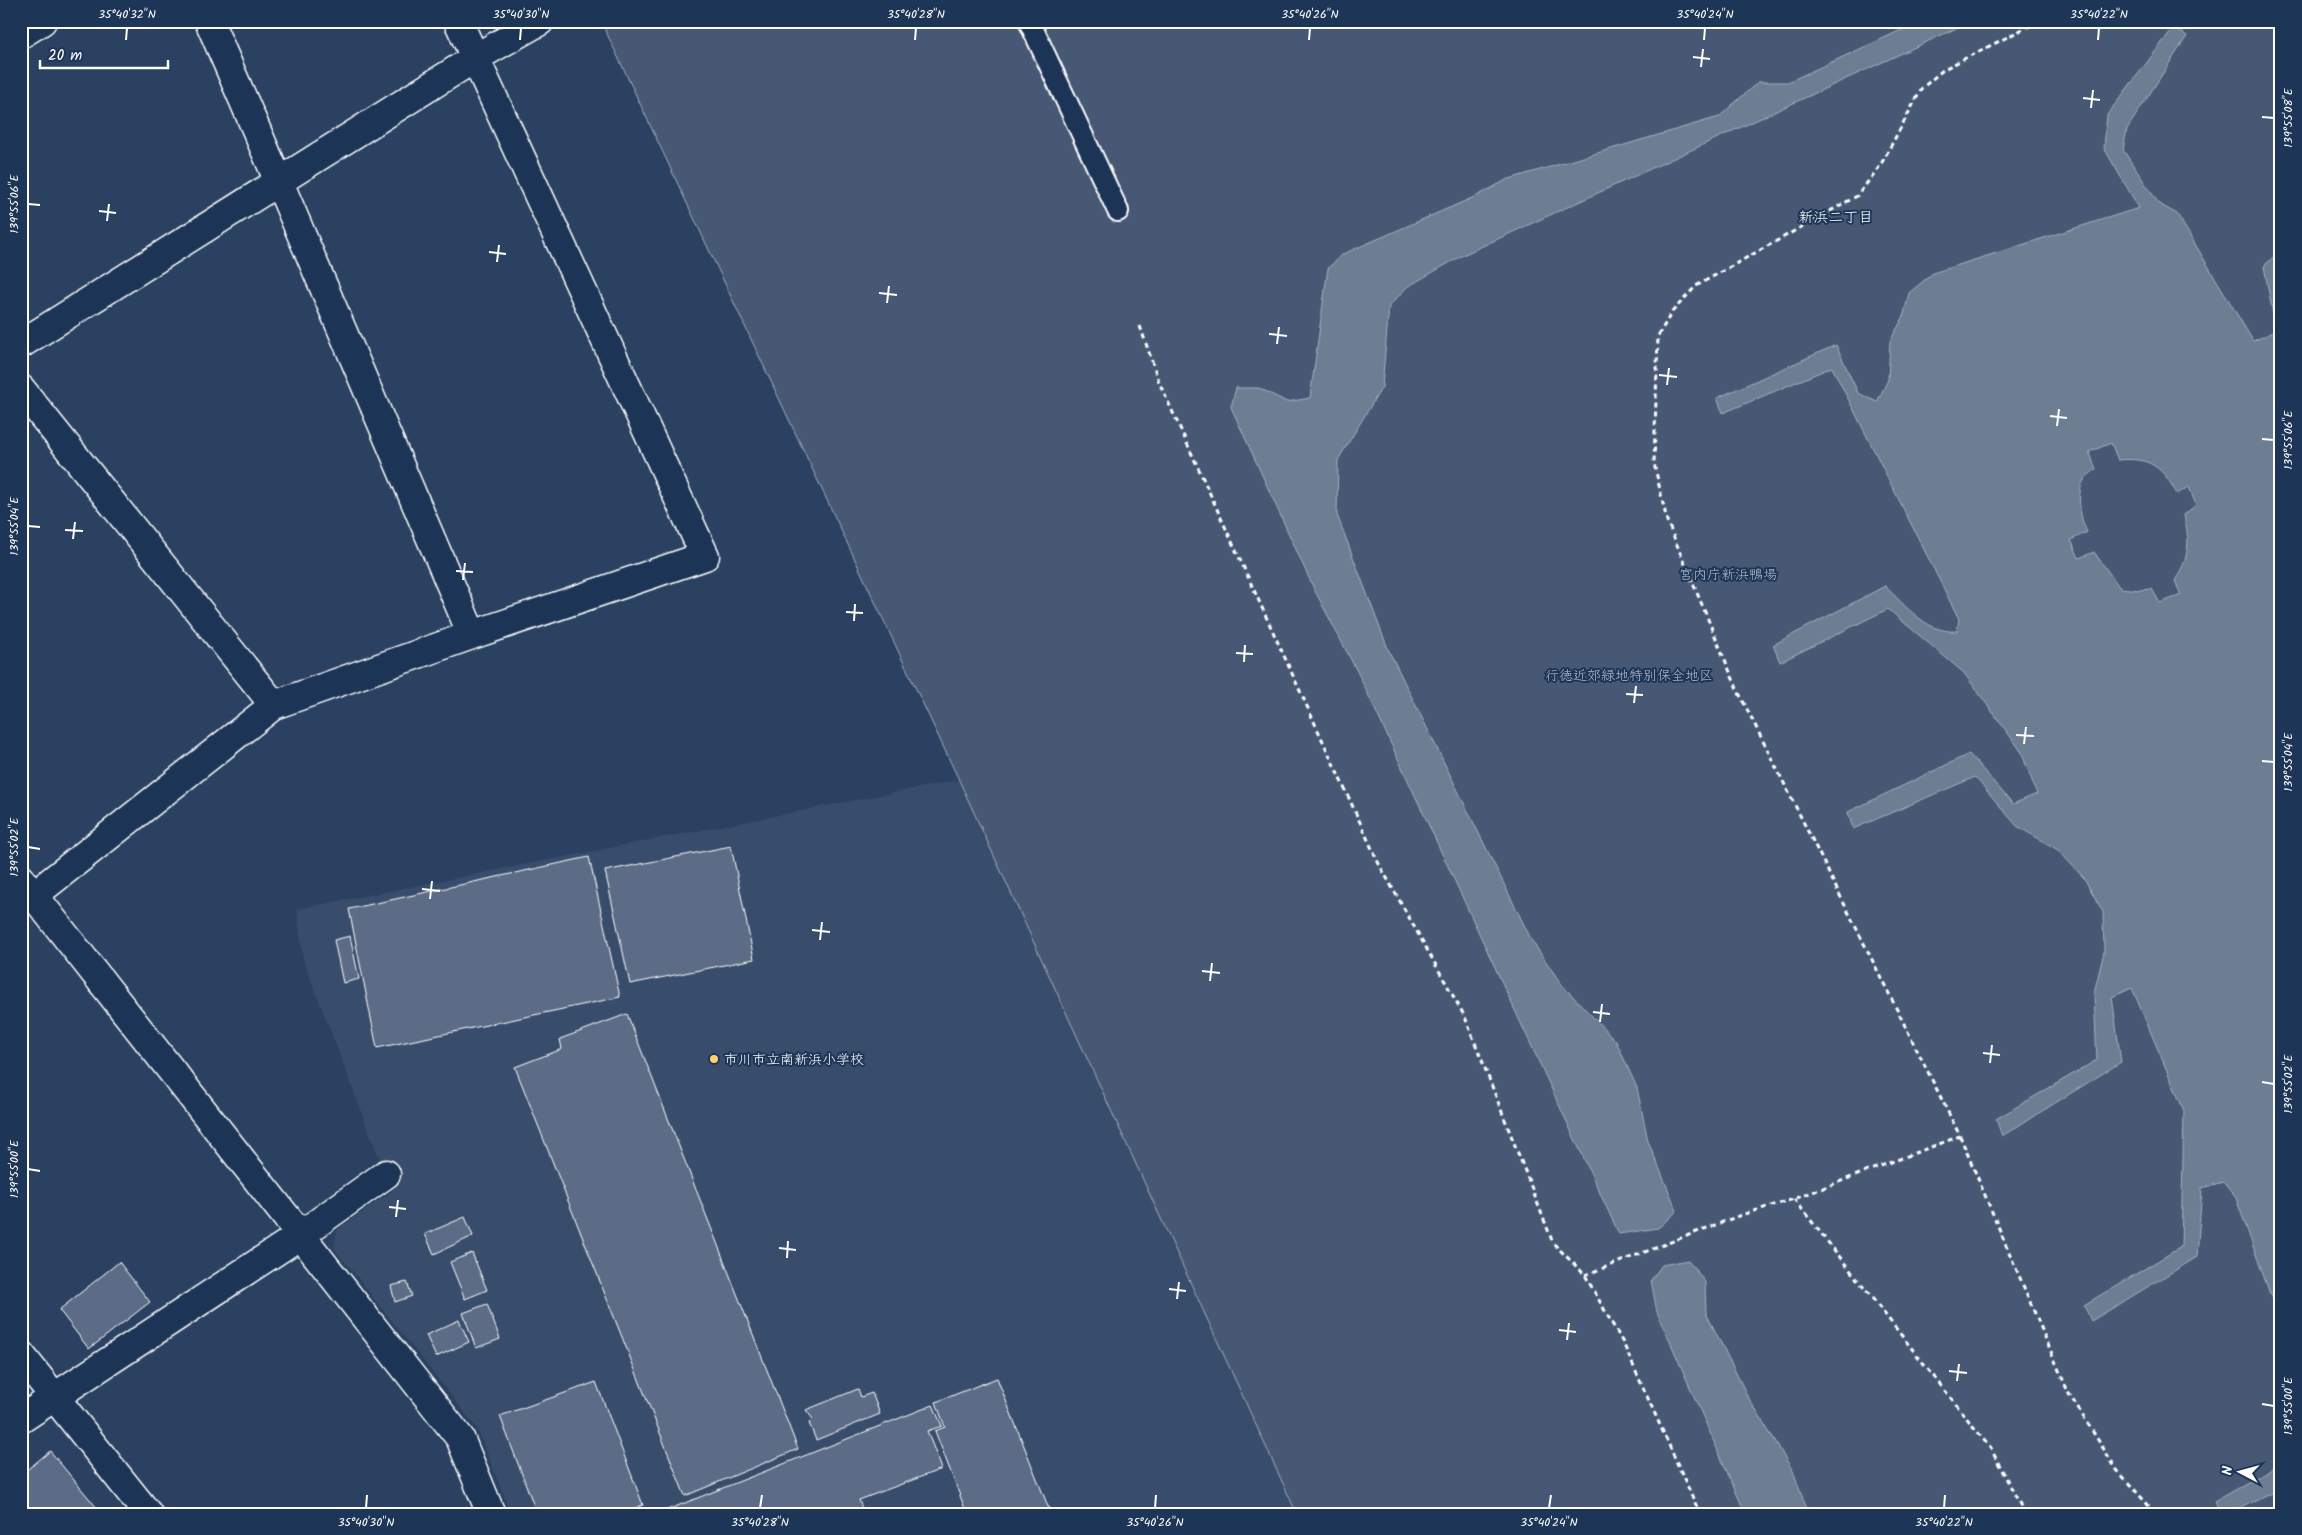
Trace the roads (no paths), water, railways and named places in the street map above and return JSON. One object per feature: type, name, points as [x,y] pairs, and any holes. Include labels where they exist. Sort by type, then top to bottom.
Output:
[{"type":"street","points":[[21,34],[42,21]]},
{"type":"street","points":[[209,21],[472,635]]},
{"type":"street","points":[[458,21],[705,556],[274,705],[28,887],[302,1234],[460,1438],[491,1514]]},
{"type":"street","points":[[21,344],[475,58],[540,21]]},
{"type":"street","points":[[21,390],[274,705]]},
{"type":"street","points":[[21,1418],[302,1234],[386,1174]]},
{"type":"street","points":[[21,1355],[148,1514]]},
{"type":"lane","points":[[1029,21],[1118,211]]},
{"type":"place","name":"市川市立南新浜小学校","points":[[714,1059]]},
{"type":"district","name":"新浜二丁目","points":[[1836,217]]},
{"type":"park label","name":"宮内庁新浜鴨場","points":[[1728,574]]},
{"type":"park label","name":"行徳近郊緑地特別保全地区","points":[[1629,675]]}]
